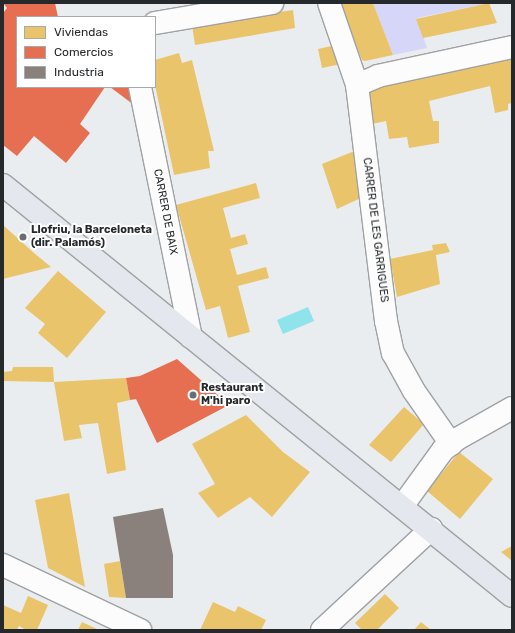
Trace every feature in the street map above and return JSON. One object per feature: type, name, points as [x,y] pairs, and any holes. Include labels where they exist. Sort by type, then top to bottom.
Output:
[{"type":"main road","points":[[3,185],[403,506],[512,596]]},
{"type":"street","points":[[156,23],[272,3]]},
{"type":"street","name":"CARRER DE LES GARRIGUES","points":[[329,3],[357,85],[386,322],[393,353],[414,390],[451,444]]},
{"type":"street","points":[[357,85],[378,76],[512,47]]},
{"type":"street","name":"CARRER DE BAIX","points":[[140,88],[191,337]]},
{"type":"street","points":[[403,506],[443,450],[512,408]]},
{"type":"street","points":[[322,630],[431,529]]},
{"type":"street","points":[[3,566],[140,630]]},
{"type":"shaded area","points":[[373,3],[489,3],[417,18],[427,48],[393,55]]},
{"type":"shaded area","points":[[308,307],[314,321],[283,334],[277,320]]},
{"type":"building: Viviendas","points":[[339,3],[373,3],[393,55],[365,61],[362,60]]},
{"type":"building: Viviendas","points":[[489,3],[497,23],[423,38],[416,19]]},
{"type":"building: Viviendas","points":[[293,10],[295,28],[195,45],[192,25]]},
{"type":"building: Viviendas","points":[[336,45],[341,64],[322,68],[318,49]]},
{"type":"building: Viviendas","points":[[179,53],[182,63],[192,60],[214,151],[208,151],[210,168],[174,175],[156,88],[156,60]]},
{"type":"building: Viviendas","points":[[512,56],[512,103],[508,104],[508,110],[495,113],[490,86],[429,101],[433,121],[439,121],[439,143],[409,148],[407,137],[389,139],[386,121],[372,124],[368,86]]},
{"type":"building: Viviendas","points":[[357,150],[363,197],[337,209],[322,164]]},
{"type":"building: Viviendas","points":[[256,183],[260,198],[223,208],[231,238],[245,234],[248,244],[230,249],[237,275],[266,267],[269,278],[238,286],[250,332],[228,338],[220,306],[206,310],[176,205]]},
{"type":"building: Viviendas","points":[[3,225],[34,253],[51,267],[3,279]]},
{"type":"building: Viviendas","points":[[446,243],[450,252],[436,255],[440,284],[397,297],[390,259],[433,250],[432,245]]},
{"type":"building: Viviendas","points":[[58,271],[106,312],[67,358],[38,333],[45,324],[25,308]]},
{"type":"building: Viviendas","points":[[13,367],[53,367],[54,382],[3,381],[3,372],[12,371]]},
{"type":"building: Viviendas","points":[[126,378],[130,400],[117,403],[126,470],[107,474],[98,423],[79,425],[82,438],[64,441],[54,382]]},
{"type":"building: Viviendas","points":[[404,407],[424,424],[391,462],[369,445]]},
{"type":"building: Viviendas","points":[[246,415],[283,452],[310,472],[272,517],[250,497],[218,518],[198,493],[215,484],[192,444]]},
{"type":"building: Viviendas","points":[[459,452],[493,479],[460,519],[427,491]]},
{"type":"building: Viviendas","points":[[69,493],[85,587],[48,568],[35,500]]},
{"type":"building: Viviendas","points":[[512,546],[512,561],[501,552]]},
{"type":"building: Viviendas","points":[[120,561],[126,598],[109,597],[104,564]]},
{"type":"building: Viviendas","points":[[385,594],[399,608],[377,630],[362,630],[355,623]]},
{"type":"building: Viviendas","points":[[28,596],[48,605],[37,630],[26,630],[19,626],[17,630],[3,629],[3,605],[21,613]]},
{"type":"building: Viviendas","points":[[213,602],[235,612],[238,606],[266,620],[261,630],[200,630]]},
{"type":"building: Viviendas","points":[[82,622],[99,630],[78,630]]},
{"type":"building: Viviendas","points":[[421,622],[431,630],[414,630]]},
{"type":"building: Comercios","points":[[3,3],[55,3],[58,16],[16,16],[16,88],[104,88],[80,124],[90,133],[66,163],[34,136],[17,156],[3,145],[3,13],[7,8]]},
{"type":"building: Comercios","points":[[111,88],[132,88],[134,105]]},
{"type":"building: Comercios","points":[[177,359],[229,405],[157,443],[136,399],[130,400],[126,378],[140,376]]},
{"type":"building: Industria","points":[[163,508],[173,555],[173,598],[126,598],[113,517]]},
{"type":"place","name":"Llofriu, la Barceloneta (dir. Palamós)","points":[[23,237]]},
{"type":"place","name":"Restaurant M'hi paro","points":[[193,395]]}]
